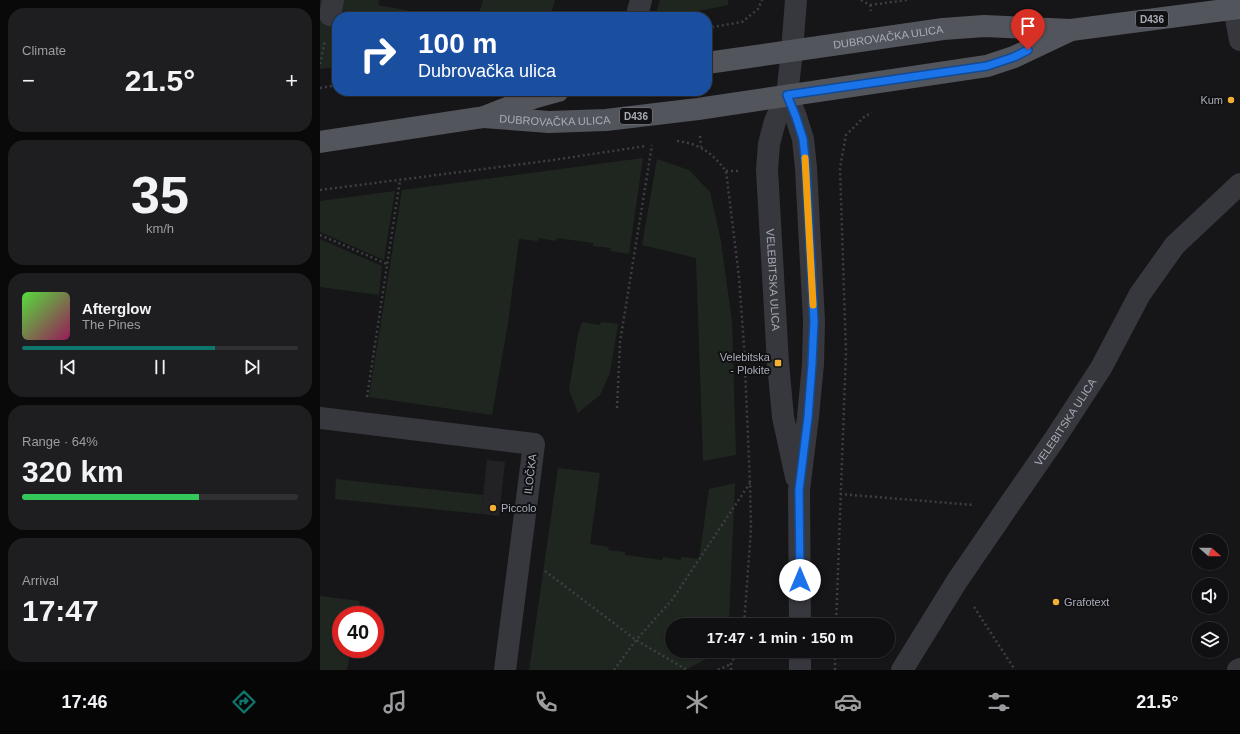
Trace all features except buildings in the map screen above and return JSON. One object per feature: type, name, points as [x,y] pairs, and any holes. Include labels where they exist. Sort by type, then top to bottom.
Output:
[{"type":"main road","name":"DUBROVAČKA ULICA","points":[[712,62],[943,29],[984,26],[1071,30],[1237,8]]},
{"type":"main road","name":"DUBROVAČKA ULICA","points":[[484,117],[549,122],[606,120],[698,109],[987,66],[1014,57],[1071,30]]},
{"type":"main road","name":"DUBROVAČKA ULICA","points":[[320,142],[484,117],[540,96]]},
{"type":"street","name":"VELEBITSKA ULICA","points":[[796,0],[787,95],[775,121],[769,144],[767,170],[778,363],[783,410],[790,452],[799,490]]},
{"type":"street","points":[[1237,8],[1240,40]]},
{"type":"street","name":"VELEBITSKA ULICA","points":[[787,95],[803,139],[806,168],[814,321],[808,417],[799,490],[800,618]]},
{"type":"street","name":"VELEBITSKA ULICA","points":[[902,670],[957,581],[1054,440],[1101,368],[1140,294],[1175,245],[1240,184]]},
{"type":"street","name":"ILOČKA","points":[[320,418],[534,444],[505,670]]},
{"type":"street","points":[[800,658],[800,670]]},
{"type":"path","points":[[712,27],[742,22],[758,8],[762,0]]},
{"type":"path","points":[[862,0],[870,5],[907,0]]},
{"type":"path","points":[[870,5],[875,38]]},
{"type":"path","points":[[320,64],[324,47]]},
{"type":"path","points":[[836,618],[846,352],[840,168],[846,135],[864,116],[887,108],[883,81]]},
{"type":"path","points":[[320,88],[332,86]]},
{"type":"path","points":[[672,142],[678,141],[701,148],[715,158],[726,172],[739,277],[744,346],[750,483],[751,529],[745,618]]},
{"type":"path","points":[[320,190],[546,161],[658,144]]},
{"type":"path","points":[[616,408],[620,342],[652,145]]},
{"type":"path","points":[[363,423],[400,180]]},
{"type":"path","points":[[320,235],[387,264]]},
{"type":"path","points":[[614,670],[636,640],[672,600],[750,483]]},
{"type":"path","points":[[840,494],[1007,508]]},
{"type":"path","points":[[520,552],[636,640],[687,670]]},
{"type":"path","points":[[957,581],[1015,670]]},
{"type":"path","points":[[731,670],[731,664],[734,658]]},
{"type":"path","points":[[834,670],[835,658]]},
{"type":"path","points":[[718,670],[731,664]]},
{"type":"shaded area","points":[[320,0],[379,0],[378,5],[416,12],[332,12],[332,68],[320,69]]},
{"type":"shaded area","points":[[483,0],[555,0],[551,12],[479,12]]},
{"type":"shaded area","points":[[660,0],[728,0],[728,5],[694,12],[656,12]]},
{"type":"shaded area","points":[[643,158],[629,254],[610,251],[611,248],[593,246],[593,243],[557,238],[556,241],[538,238],[538,241],[519,239],[508,323],[492,415],[369,397],[402,190]]},
{"type":"shaded area","points":[[657,159],[689,170],[710,192],[721,241],[732,322],[736,455],[703,461],[696,258],[642,245]]},
{"type":"shaded area","points":[[395,191],[384,260],[320,232],[320,201]]},
{"type":"shaded area","points":[[320,239],[382,266],[379,295],[320,287]]},
{"type":"shaded area","points":[[582,322],[600,325],[601,322],[618,324],[610,373],[600,395],[578,413],[569,390],[578,334]]},
{"type":"shaded area","points":[[487,460],[505,462],[499,516],[481,514]]},
{"type":"shaded area","points":[[558,468],[600,473],[590,544],[609,547],[608,550],[625,552],[625,555],[662,560],[663,557],[681,560],[681,557],[699,559],[709,489],[735,483],[729,618],[665,618],[665,658],[708,658],[685,670],[529,670]]},
{"type":"shaded area","points":[[336,479],[483,495],[481,514],[335,499]]},
{"type":"shaded area","points":[[320,596],[360,601],[359,606],[332,606],[332,658],[349,658],[347,670],[320,670]]},
{"type":"slow traffic","points":[[805,158],[808,188],[813,305]]},
{"type":"place","name":"Kum","points":[[1231,100]]},
{"type":"place","name":"Velebitska - Plokite","points":[[778,363]]},
{"type":"place","name":"Piccolo","points":[[493,508]]},
{"type":"place","name":"Grafotext","points":[[1056,602]]},
{"type":"route","points":[[800,580],[799,490],[808,417],[814,321],[806,168],[803,139],[787,95],[987,66],[1014,57],[1028,50]]}]
